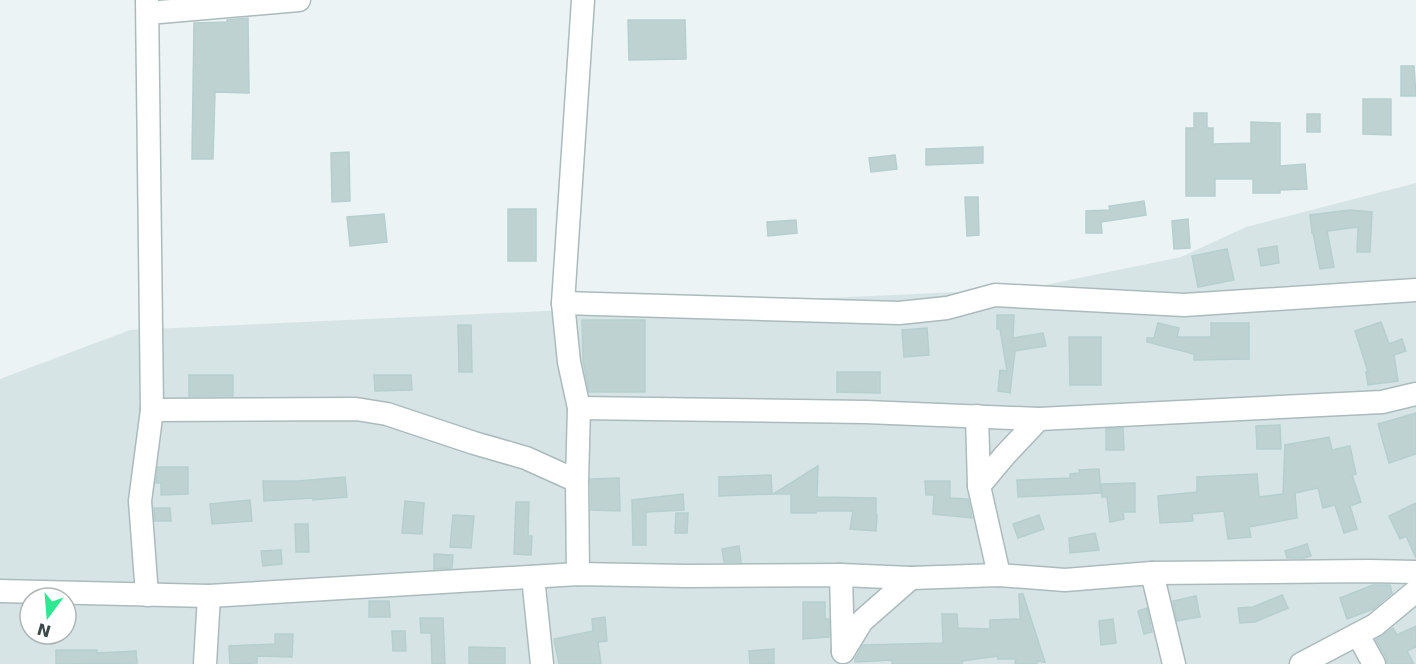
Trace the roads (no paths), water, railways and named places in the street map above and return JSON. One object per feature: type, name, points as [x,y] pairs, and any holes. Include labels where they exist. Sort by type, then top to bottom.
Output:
[{"type":"street","points":[[147,595],[140,501],[152,411],[148,6],[299,0]]},
{"type":"street","points":[[578,574],[579,408],[569,362],[563,303],[583,0]]},
{"type":"street","points":[[563,303],[899,313],[947,308],[995,296],[1184,305],[1416,290]]},
{"type":"street","points":[[579,408],[866,412],[1039,419],[1382,402],[1416,394]]},
{"type":"street","points":[[152,411],[356,409],[387,414],[526,458],[577,481]]},
{"type":"street","points":[[977,416],[979,486],[999,575]]},
{"type":"street","points":[[979,486],[1039,419]]},
{"type":"street","points":[[0,591],[209,596],[578,574],[841,575],[911,578],[999,575],[1065,580],[1152,573],[1416,572]]},
{"type":"street","points":[[1152,573],[1174,664]]},
{"type":"street","points":[[841,575],[842,658]]},
{"type":"street","points":[[533,577],[542,664]]},
{"type":"street","points":[[842,658],[862,621],[911,578]]},
{"type":"street","points":[[1301,664],[1375,626],[1416,591]]},
{"type":"street","points":[[205,664],[209,596]]},
{"type":"street","points":[[1358,635],[1374,664]]}]
